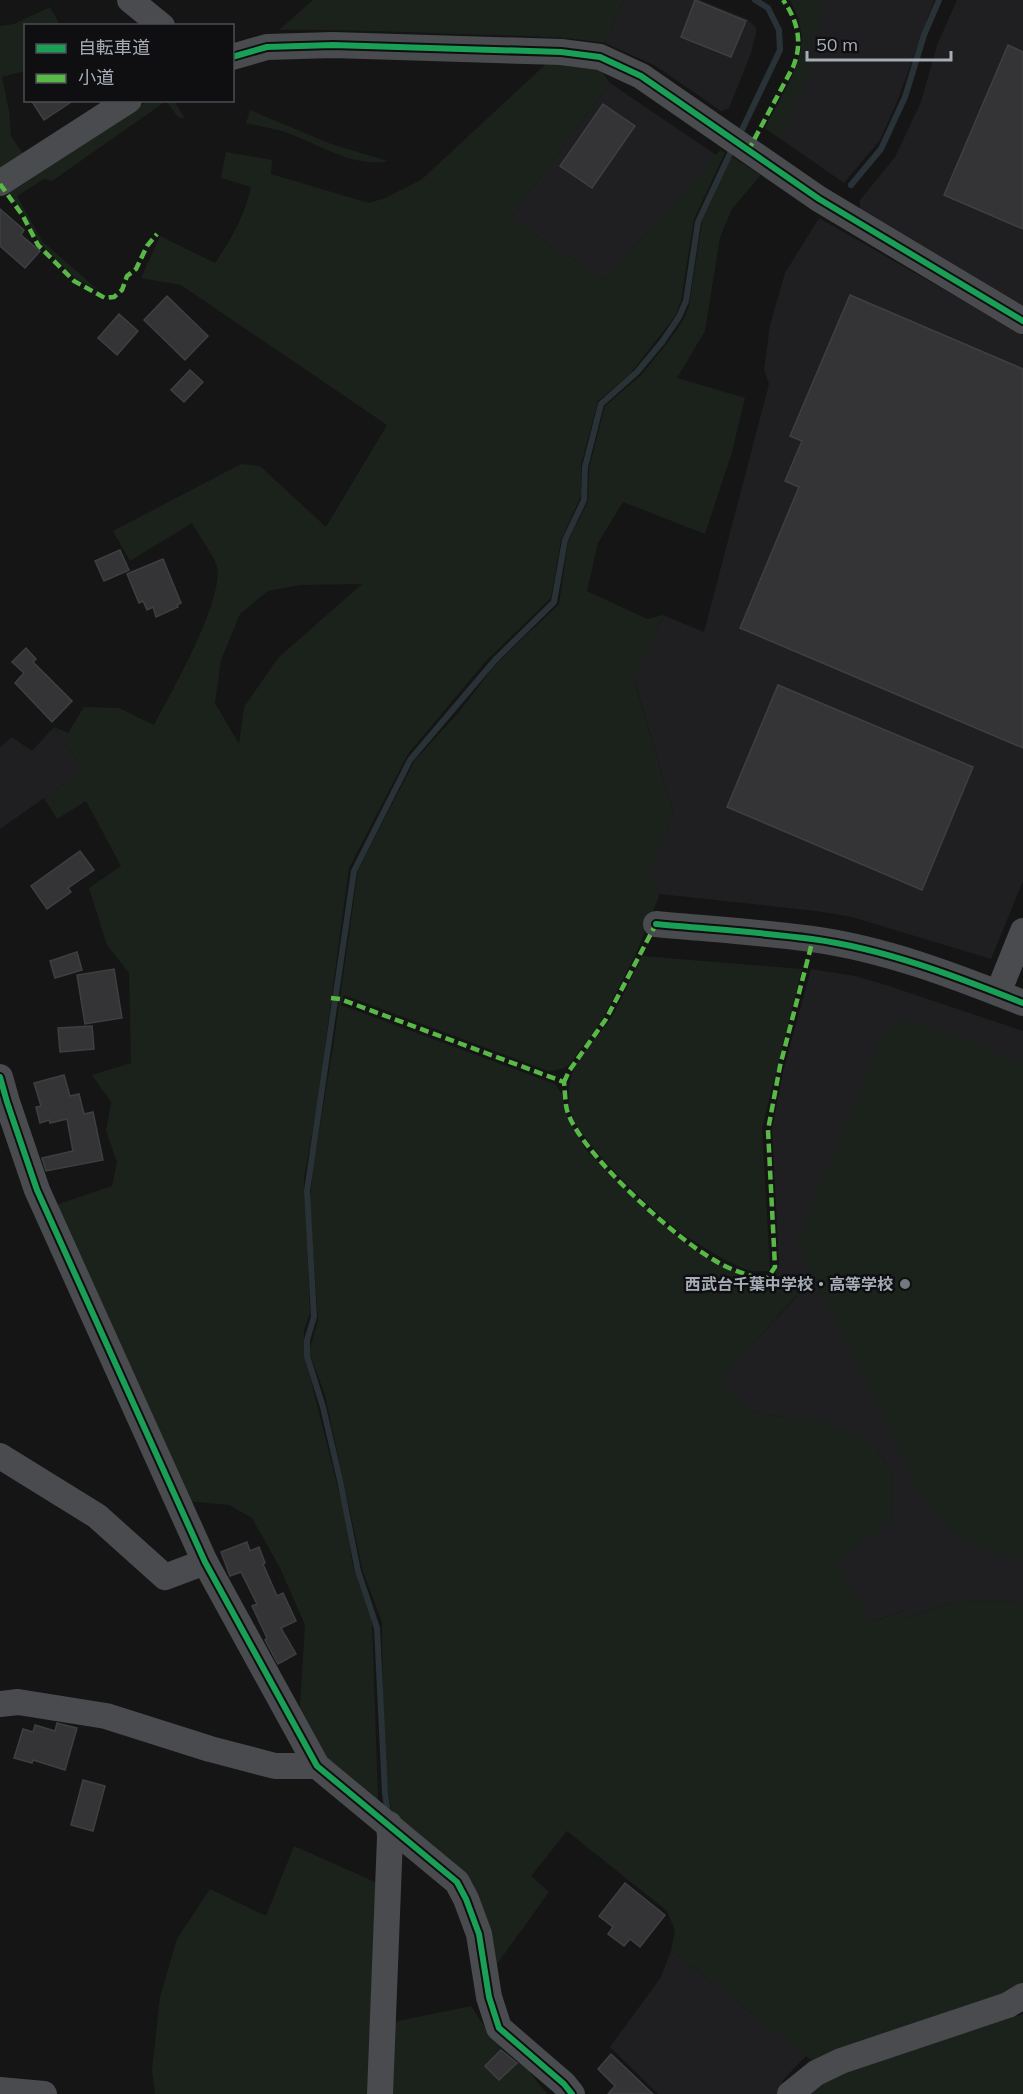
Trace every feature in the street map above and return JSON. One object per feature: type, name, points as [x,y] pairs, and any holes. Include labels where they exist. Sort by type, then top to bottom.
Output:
[{"type":"street","points":[[130,0],[160,24]]},
{"type":"street","points":[[234,56],[267,47],[333,45],[561,52],[600,57],[641,76],[819,200],[1023,321]]},
{"type":"street","points":[[0,183],[126,102]]},
{"type":"street","points":[[656,924],[813,939],[871,951],[927,966],[1023,1003]]},
{"type":"street","points":[[998,993],[1023,932]]},
{"type":"street","points":[[0,1077],[37,1190],[205,1562],[317,1766],[457,1882],[479,1934],[489,1997],[499,2028],[564,2084],[572,2094]]},
{"type":"street","points":[[0,1456],[97,1516],[165,1577],[205,1562]]},
{"type":"street","points":[[0,1704],[18,1702],[106,1716],[210,1749],[275,1766],[317,1766]]},
{"type":"street","points":[[380,2094],[389,1824]]},
{"type":"street","points":[[790,2094],[816,2073],[841,2061],[1008,2005],[1023,1996]]},
{"type":"street","points":[[0,2090],[44,2094]]},
{"type":"shaded area","points":[[313,0],[624,0],[605,43],[532,36],[279,30]]},
{"type":"shaded area","points":[[624,0],[700,0],[747,19],[756,27],[751,53],[729,108],[721,111],[656,66],[605,43]]},
{"type":"shaded area","points":[[790,0],[934,0],[899,97],[880,140],[844,183],[765,128],[792,77],[801,53],[802,38],[798,17]]},
{"type":"shaded area","points":[[790,0],[818,0],[816,3],[824,16],[806,52],[816,58],[779,138],[765,128],[790,82],[801,50],[802,33]]},
{"type":"shaded area","points":[[957,0],[1023,0],[1023,306],[860,210],[860,200],[895,157],[921,102],[937,45]]},
{"type":"shaded area","points":[[50,7],[59,24],[24,24],[24,71],[2,77],[11,136],[23,154],[0,171],[0,26],[14,24]]},
{"type":"shaded area","points":[[546,64],[600,69],[610,83],[510,219],[605,279],[720,150],[725,153],[694,219],[681,301],[676,315],[630,374],[598,401],[581,465],[581,496],[561,540],[551,598],[485,662],[408,754],[349,868],[318,1098],[304,1179],[310,1313],[304,1330],[304,1353],[344,1512],[353,1566],[372,1623],[378,1798],[383,1812],[347,1785],[299,1722],[305,1625],[280,1568],[252,1518],[229,1505],[185,1501],[50,1207],[112,1186],[117,1162],[106,1131],[111,1102],[92,1075],[131,1063],[129,973],[107,945],[89,888],[121,866],[86,801],[57,819],[44,798],[84,770],[54,727],[68,733],[84,707],[119,708],[154,725],[195,646],[205,623],[217,582],[217,567],[213,557],[192,523],[130,561],[113,531],[241,464],[260,466],[326,527],[387,425],[181,285],[141,278],[160,236],[215,263],[237,227],[251,187],[221,178],[226,152],[272,160],[271,174],[369,203],[385,198],[421,180]],"holes":[[[362,584],[278,658],[244,707],[239,744],[215,703],[221,660],[240,614],[268,591],[300,585]]]},
{"type":"shaded area","points":[[610,83],[716,155],[605,279],[510,219]]},
{"type":"shaded area","points":[[146,102],[165,102],[52,181],[44,179],[17,196],[42,241],[98,290],[76,279],[39,242],[23,213],[8,193]]},
{"type":"shaded area","points":[[167,102],[175,102],[185,119],[178,117]]},
{"type":"shaded area","points":[[250,110],[331,144],[388,161],[361,161],[334,153],[282,131],[246,123]]},
{"type":"shaded area","points":[[731,156],[761,175],[732,209],[720,237],[705,331],[677,378],[745,398],[732,452],[705,534],[623,502],[598,543],[587,591],[647,619],[663,615],[634,680],[674,815],[647,876],[660,894],[636,954],[601,1022],[569,1065],[562,1069],[548,1071],[344,995],[341,1005],[555,1084],[562,1094],[568,1119],[586,1150],[680,1239],[705,1257],[750,1278],[760,1280],[775,1273],[797,1295],[733,1366],[722,1384],[748,1411],[825,1421],[874,1445],[893,1474],[892,1518],[838,1564],[871,1622],[905,1611],[905,1619],[955,1601],[1023,1602],[1023,1983],[1014,1990],[816,2064],[671,1950],[675,1931],[667,1911],[567,1831],[531,1876],[549,1892],[492,1971],[461,1870],[411,1828],[392,1817],[383,1723],[382,1622],[363,1572],[325,1395],[309,1352],[318,1320],[310,1204],[312,1174],[358,870],[415,760],[459,712],[495,665],[559,604],[568,542],[588,501],[589,468],[605,406],[641,375],[683,320],[689,306],[702,222]]},
{"type":"shaded area","points":[[819,218],[1023,335],[1023,881],[991,959],[852,917],[660,894],[646,877],[674,815],[634,679],[663,615],[704,632],[769,384],[764,370],[770,325],[785,273]]},
{"type":"shaded area","points":[[54,727],[84,770],[0,829],[0,747],[12,737],[32,751]]},
{"type":"shaded area","points":[[642,956],[802,969],[762,1128],[770,1268],[768,1271],[759,1272],[739,1267],[686,1236],[640,1197],[604,1160],[577,1126],[571,1113],[569,1090],[572,1073],[614,1013]]},
{"type":"shaded area","name":"西武台千葉中学校・高等学校","points":[[811,969],[855,976],[886,985],[1023,1031],[1023,1602],[955,1601],[905,1619],[904,1611],[871,1622],[837,1564],[892,1518],[893,1474],[874,1445],[782,1417],[748,1411],[721,1384],[732,1366],[797,1296],[775,1273],[779,1265],[772,1129],[783,1072]]},
{"type":"shaded area","name":"西武台千葉中学校・高等学校","points":[[910,1019],[1023,1063],[1023,1557],[993,1553],[963,1540],[948,1529],[921,1495],[796,1243],[885,1029]]},
{"type":"shaded area","points":[[294,1846],[384,1886],[376,2094],[155,2094],[152,2070],[160,1997],[177,1939],[210,1889],[266,1916]]},
{"type":"shaded area","points":[[671,1950],[806,2056],[783,2080],[779,2094],[658,2094],[610,2047],[661,1977]]},
{"type":"shaded area","points":[[471,2006],[502,2049],[485,2066],[499,2080],[520,2060],[548,2094],[387,2094],[393,2022]]},
{"type":"shaded area","points":[[1023,2014],[1023,2094],[806,2094],[840,2073]]},
{"type":"building","points":[[695,0],[746,21],[731,57],[681,37]]},
{"type":"building","points":[[1008,45],[1023,52],[1023,229],[944,195]]},
{"type":"building","points":[[32,102],[71,102],[44,120]]},
{"type":"building","points":[[603,104],[635,126],[592,188],[560,166]]},
{"type":"building","points":[[0,209],[24,230],[21,235],[40,251],[25,268],[0,246]]},
{"type":"building","points":[[850,295],[1023,369],[1023,748],[740,628],[799,487],[785,481],[802,441],[790,436]]},
{"type":"building","points":[[167,296],[208,336],[185,360],[144,320]]},
{"type":"building","points":[[119,314],[138,331],[117,355],[98,338]]},
{"type":"building","points":[[190,370],[203,382],[184,402],[171,390]]},
{"type":"building","points":[[120,550],[129,570],[104,581],[95,561]]},
{"type":"building","points":[[163,559],[181,603],[177,605],[178,607],[156,617],[153,607],[147,610],[143,601],[139,603],[127,574]]},
{"type":"building","points":[[26,648],[36,659],[33,662],[72,701],[52,722],[15,683],[24,673],[12,662]]},
{"type":"building","points":[[778,685],[973,767],[922,890],[727,807]]},
{"type":"building","points":[[80,851],[94,870],[68,888],[71,892],[47,909],[31,886]]},
{"type":"building","points":[[77,952],[82,970],[55,978],[50,961]]},
{"type":"building","points":[[114,969],[122,1018],[85,1024],[77,975]]},
{"type":"building","points":[[92,1026],[94,1049],[60,1052],[58,1028]]},
{"type":"building","points":[[64,1075],[70,1096],[79,1094],[84,1114],[93,1112],[103,1160],[46,1171],[42,1158],[73,1151],[67,1119],[40,1123],[36,1107],[41,1106],[34,1083]]},
{"type":"building","points":[[247,1542],[250,1551],[259,1547],[265,1563],[263,1564],[277,1596],[283,1593],[296,1621],[281,1628],[296,1654],[278,1664],[265,1640],[267,1638],[252,1606],[257,1604],[241,1572],[230,1576],[221,1552]]},
{"type":"building","points":[[57,1723],[77,1728],[65,1770],[33,1760],[32,1763],[14,1758],[23,1729],[33,1732],[35,1725],[55,1731]]},
{"type":"building","points":[[83,1780],[105,1786],[93,1831],[71,1825]]},
{"type":"building","points":[[625,1883],[665,1915],[640,1947],[630,1939],[624,1946],[608,1934],[613,1927],[599,1916]]},
{"type":"building","points":[[501,2050],[517,2063],[499,2080],[485,2066]]},
{"type":"building","points":[[611,2054],[653,2094],[608,2094],[615,2086],[598,2069]]},
{"type":"waterway","points":[[739,136],[780,50],[779,30],[768,8],[755,0]]},
{"type":"waterway","points":[[851,185],[881,149],[905,97],[924,35],[939,0]]},
{"type":"waterway","points":[[388,1815],[377,1628],[358,1571],[323,1407],[307,1356],[307,1340],[314,1317],[307,1191],[354,871],[410,760],[495,660],[554,602],[565,540],[584,500],[585,467],[601,404],[637,372],[679,317],[686,301],[698,222],[733,147]]},
{"type":"marked path","points":[[748,151],[796,58],[797,32],[792,16],[783,0]]},
{"type":"marked path","points":[[0,184],[23,216],[38,245],[74,281],[105,298],[114,297],[122,290],[127,276],[136,269],[147,246],[157,234]]},
{"type":"marked path","points":[[564,1082],[569,1071],[606,1019],[656,924]]},
{"type":"marked path","points":[[331,998],[340,999],[564,1082],[567,1110],[575,1127],[589,1148],[630,1192],[697,1249],[726,1267],[766,1280],[775,1267],[768,1130],[780,1066],[813,939]]},
{"type":"cycle path","points":[[234,56],[267,47],[333,45],[561,52],[600,57],[641,76],[819,199],[1023,321]]},
{"type":"cycle path","points":[[656,924],[773,934],[866,949],[972,983],[1023,1003]]},
{"type":"cycle path","points":[[0,1077],[37,1190],[205,1562],[317,1766],[457,1882],[479,1934],[489,1997],[499,2028],[564,2084],[572,2094]]},
{"type":"place","name":"西武台千葉中学校・高等学校","points":[[905,1284]]}]
